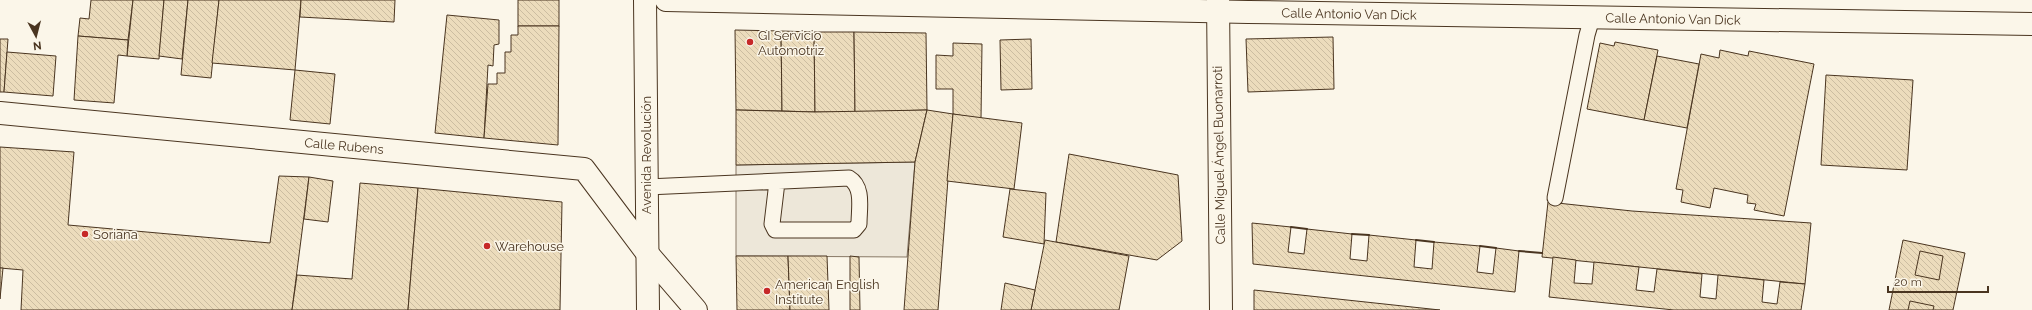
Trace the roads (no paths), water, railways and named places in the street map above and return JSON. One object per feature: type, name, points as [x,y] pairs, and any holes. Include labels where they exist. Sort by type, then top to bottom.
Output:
[{"type":"street","name":"Avenida Revolución","points":[[645,0],[648,310]]},
{"type":"street","name":"Calle Antonio Van Dick","points":[[666,0],[1218,5],[1592,18],[2032,24]]},
{"type":"street","name":"Calle Miguel Ángel Buonarroti","points":[[1218,5],[1221,310]]},
{"type":"street","name":"Calle Rubens","points":[[0,113],[584,169],[647,253],[696,310]]},
{"type":"lane","points":[[1554,198],[1587,35],[1592,18]]},
{"type":"lane","points":[[647,186],[849,178],[855,182],[858,188],[859,224],[857,228],[854,230],[775,230],[772,224],[776,182]]},
{"type":"place","name":"GI Servicio Automotriz","points":[[750,42]]},
{"type":"place","name":"Soriana","points":[[85,234]]},
{"type":"place","name":"Warehouse","points":[[487,246]]},
{"type":"place","name":"American English Institute","points":[[767,291]]}]
